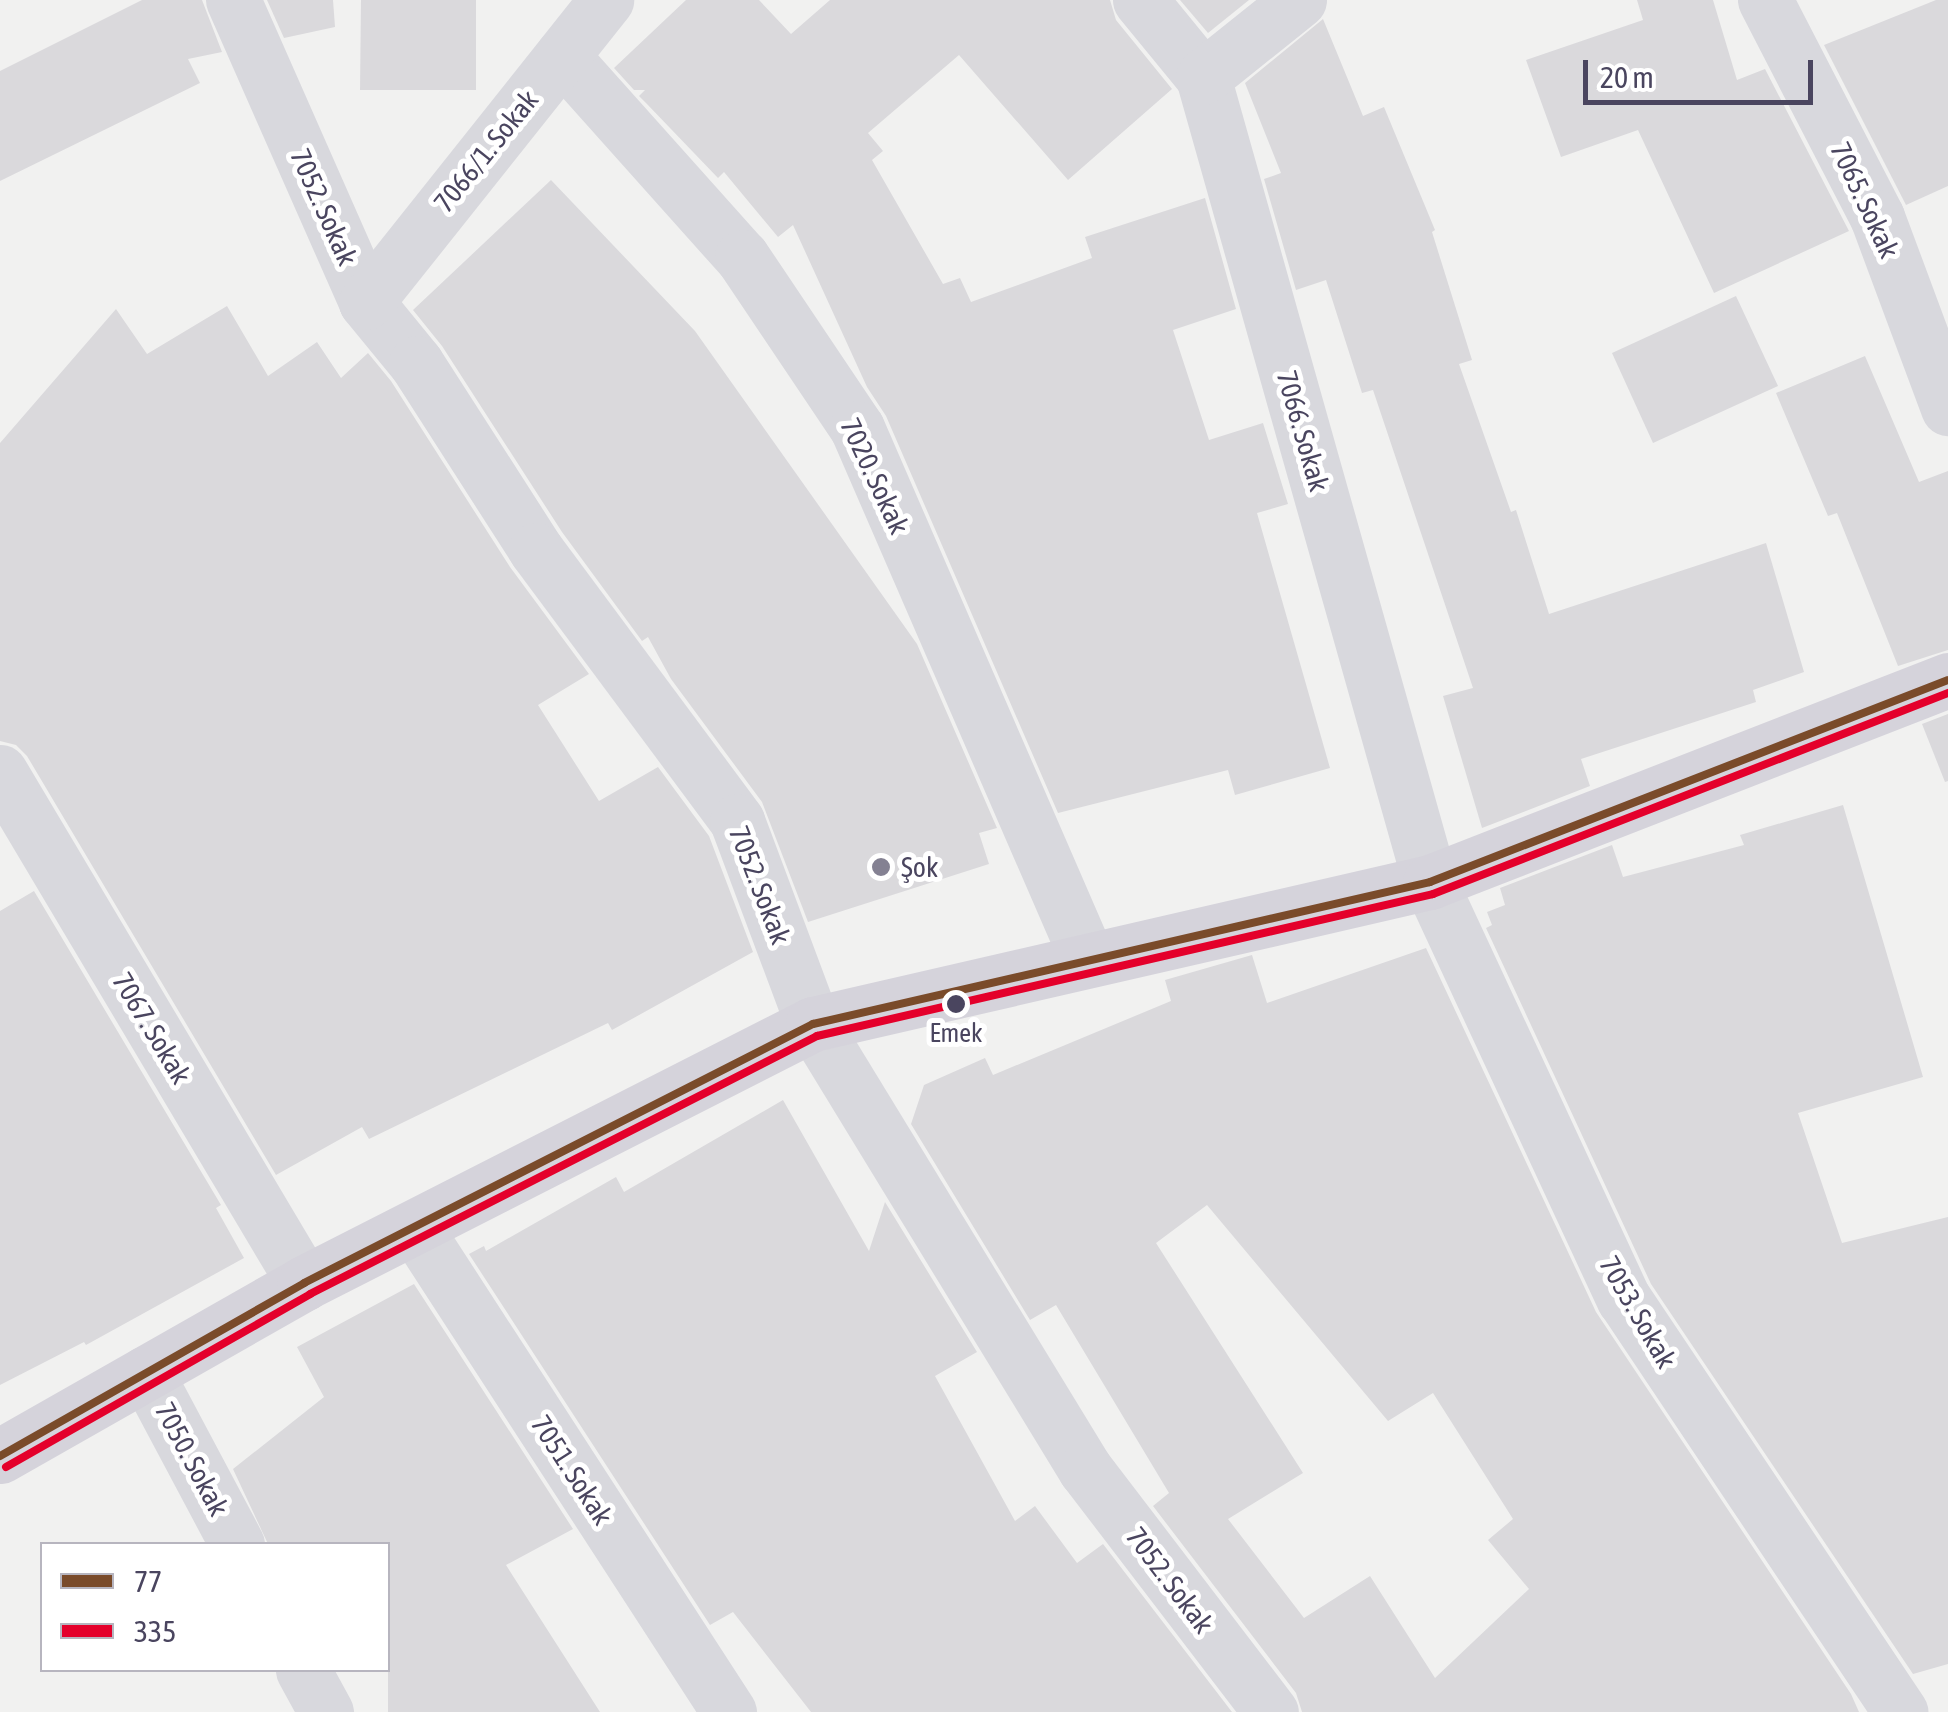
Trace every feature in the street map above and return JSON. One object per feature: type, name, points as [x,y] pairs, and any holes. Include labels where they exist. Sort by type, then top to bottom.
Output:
[{"type":"main road","points":[[0,1456],[304,1284],[813,1024],[1430,882],[1948,680]]},
{"type":"street","name":"7052. Sokak","points":[[233,0],[366,302],[416,363],[536,550],[736,821],[813,1024],[1085,1469],[1271,1712]]},
{"type":"street","name":"7066/1. Sokak","points":[[366,302],[606,0]]},
{"type":"street","name":"7066. Sokak","points":[[1140,0],[1202,76],[1430,882]]},
{"type":"street","points":[[1202,76],[1300,0]]},
{"type":"street","name":"7065. Sokak","points":[[1765,0],[1877,216],[1948,408]]},
{"type":"street","name":"7020. Sokak","points":[[562,56],[742,256],[857,428],[1087,958]]},
{"type":"street","name":"7067. Sokak","points":[[0,772],[304,1284]]},
{"type":"street","name":"7053. Sokak","points":[[1430,882],[1624,1299],[1900,1712]]},
{"type":"street","name":"7051. Sokak","points":[[415,1228],[729,1712]]},
{"type":"street","name":"7050. Sokak","points":[[146,1374],[236,1542]]},
{"type":"street","points":[[304,1672],[326,1712]]},
{"type":"building","points":[[142,0],[202,0],[222,52],[188,59],[200,83],[0,181],[0,71]]},
{"type":"building","points":[[267,0],[333,0],[335,27],[284,38]]},
{"type":"building","points":[[361,0],[476,0],[476,90],[360,90]]},
{"type":"building","points":[[686,0],[759,0],[791,34],[830,0],[1110,0],[1116,20],[1172,89],[1068,180],[959,55],[868,133],[883,151],[872,160],[943,284],[960,278],[971,302],[1092,258],[1085,237],[1205,198],[1236,309],[1173,330],[1209,440],[1263,423],[1288,504],[1257,513],[1330,768],[1235,795],[1228,770],[1058,813],[886,416],[867,387],[793,225],[778,237],[724,172],[718,178],[639,96],[645,90],[634,90],[614,68]]},
{"type":"building","points":[[1180,0],[1249,0],[1208,33]]},
{"type":"building","points":[[1637,0],[1713,0],[1737,80],[1765,69],[1849,231],[1714,293],[1638,130],[1561,157],[1526,60],[1643,20]]},
{"type":"building","points":[[1936,0],[1948,0],[1948,186],[1906,205],[1824,45]]},
{"type":"building","points":[[1323,19],[1363,116],[1384,107],[1435,230],[1432,232],[1472,360],[1459,364],[1511,512],[1516,510],[1549,614],[1766,543],[1804,672],[1753,690],[1756,702],[1581,759],[1590,786],[1482,828],[1443,696],[1473,688],[1373,390],[1362,393],[1326,280],[1296,290],[1264,179],[1281,173],[1245,83]]},
{"type":"building","points":[[551,180],[695,331],[917,644],[997,828],[979,833],[989,864],[808,922],[762,802],[671,679],[648,637],[642,641],[562,532],[442,346],[413,310]]},
{"type":"building","points":[[1736,296],[1778,386],[1653,443],[1612,353]]},
{"type":"building","points":[[227,306],[268,376],[317,342],[341,378],[368,353],[391,381],[510,567],[589,674],[538,705],[599,801],[658,767],[709,836],[753,952],[612,1030],[608,1023],[369,1139],[362,1127],[276,1175],[27,756],[16,745],[0,741],[0,443],[116,309],[147,354]]},
{"type":"building","points":[[1865,356],[1919,482],[1948,471],[1948,650],[1898,666],[1837,513],[1828,516],[1776,393]]},
{"type":"building","points":[[1948,714],[1948,781],[1945,782],[1922,724]]},
{"type":"building","points":[[1843,805],[1923,1077],[1798,1113],[1842,1243],[1948,1217],[1948,1664],[1913,1674],[1651,1284],[1486,928],[1492,925],[1487,912],[1505,905],[1500,888],[1612,845],[1623,877],[1744,845],[1740,835]]},
{"type":"building","points":[[34,891],[221,1205],[216,1208],[244,1258],[86,1345],[84,1342],[0,1385],[0,911]]},
{"type":"building","points":[[1426,948],[1596,1312],[1851,1694],[1859,1712],[1302,1712],[1296,1693],[1153,1506],[1169,1493],[1056,1305],[1030,1320],[911,1124],[924,1085],[985,1058],[993,1075],[1171,1001],[1165,980],[1252,955],[1267,1003]],"holes":[[[1207,1205],[1388,1421],[1433,1393],[1513,1519],[1488,1540],[1529,1589],[1435,1678],[1370,1576],[1304,1618],[1228,1519],[1303,1473],[1156,1243]]]},
{"type":"building","points":[[783,1100],[869,1251],[885,1202],[977,1352],[935,1376],[1015,1521],[1035,1506],[1077,1563],[1103,1544],[1232,1712],[811,1712],[733,1612],[710,1625],[469,1254],[484,1246],[486,1251],[616,1177],[624,1192]]},
{"type":"building","points":[[414,1284],[573,1529],[506,1565],[600,1712],[388,1712],[390,1542],[267,1542],[233,1469],[324,1397],[297,1347]]},
{"type":"transit line","name":"77","points":[[0,1456],[304,1283],[813,1024],[1430,882],[1948,680]]},
{"type":"transit line","name":"335","points":[[6,1467],[310,1294],[817,1036],[1433,894],[1948,693]]},
{"type":"place","name":"Şok","points":[[881,867]]},
{"type":"place","name":"Emek","points":[[956,1004]]}]
